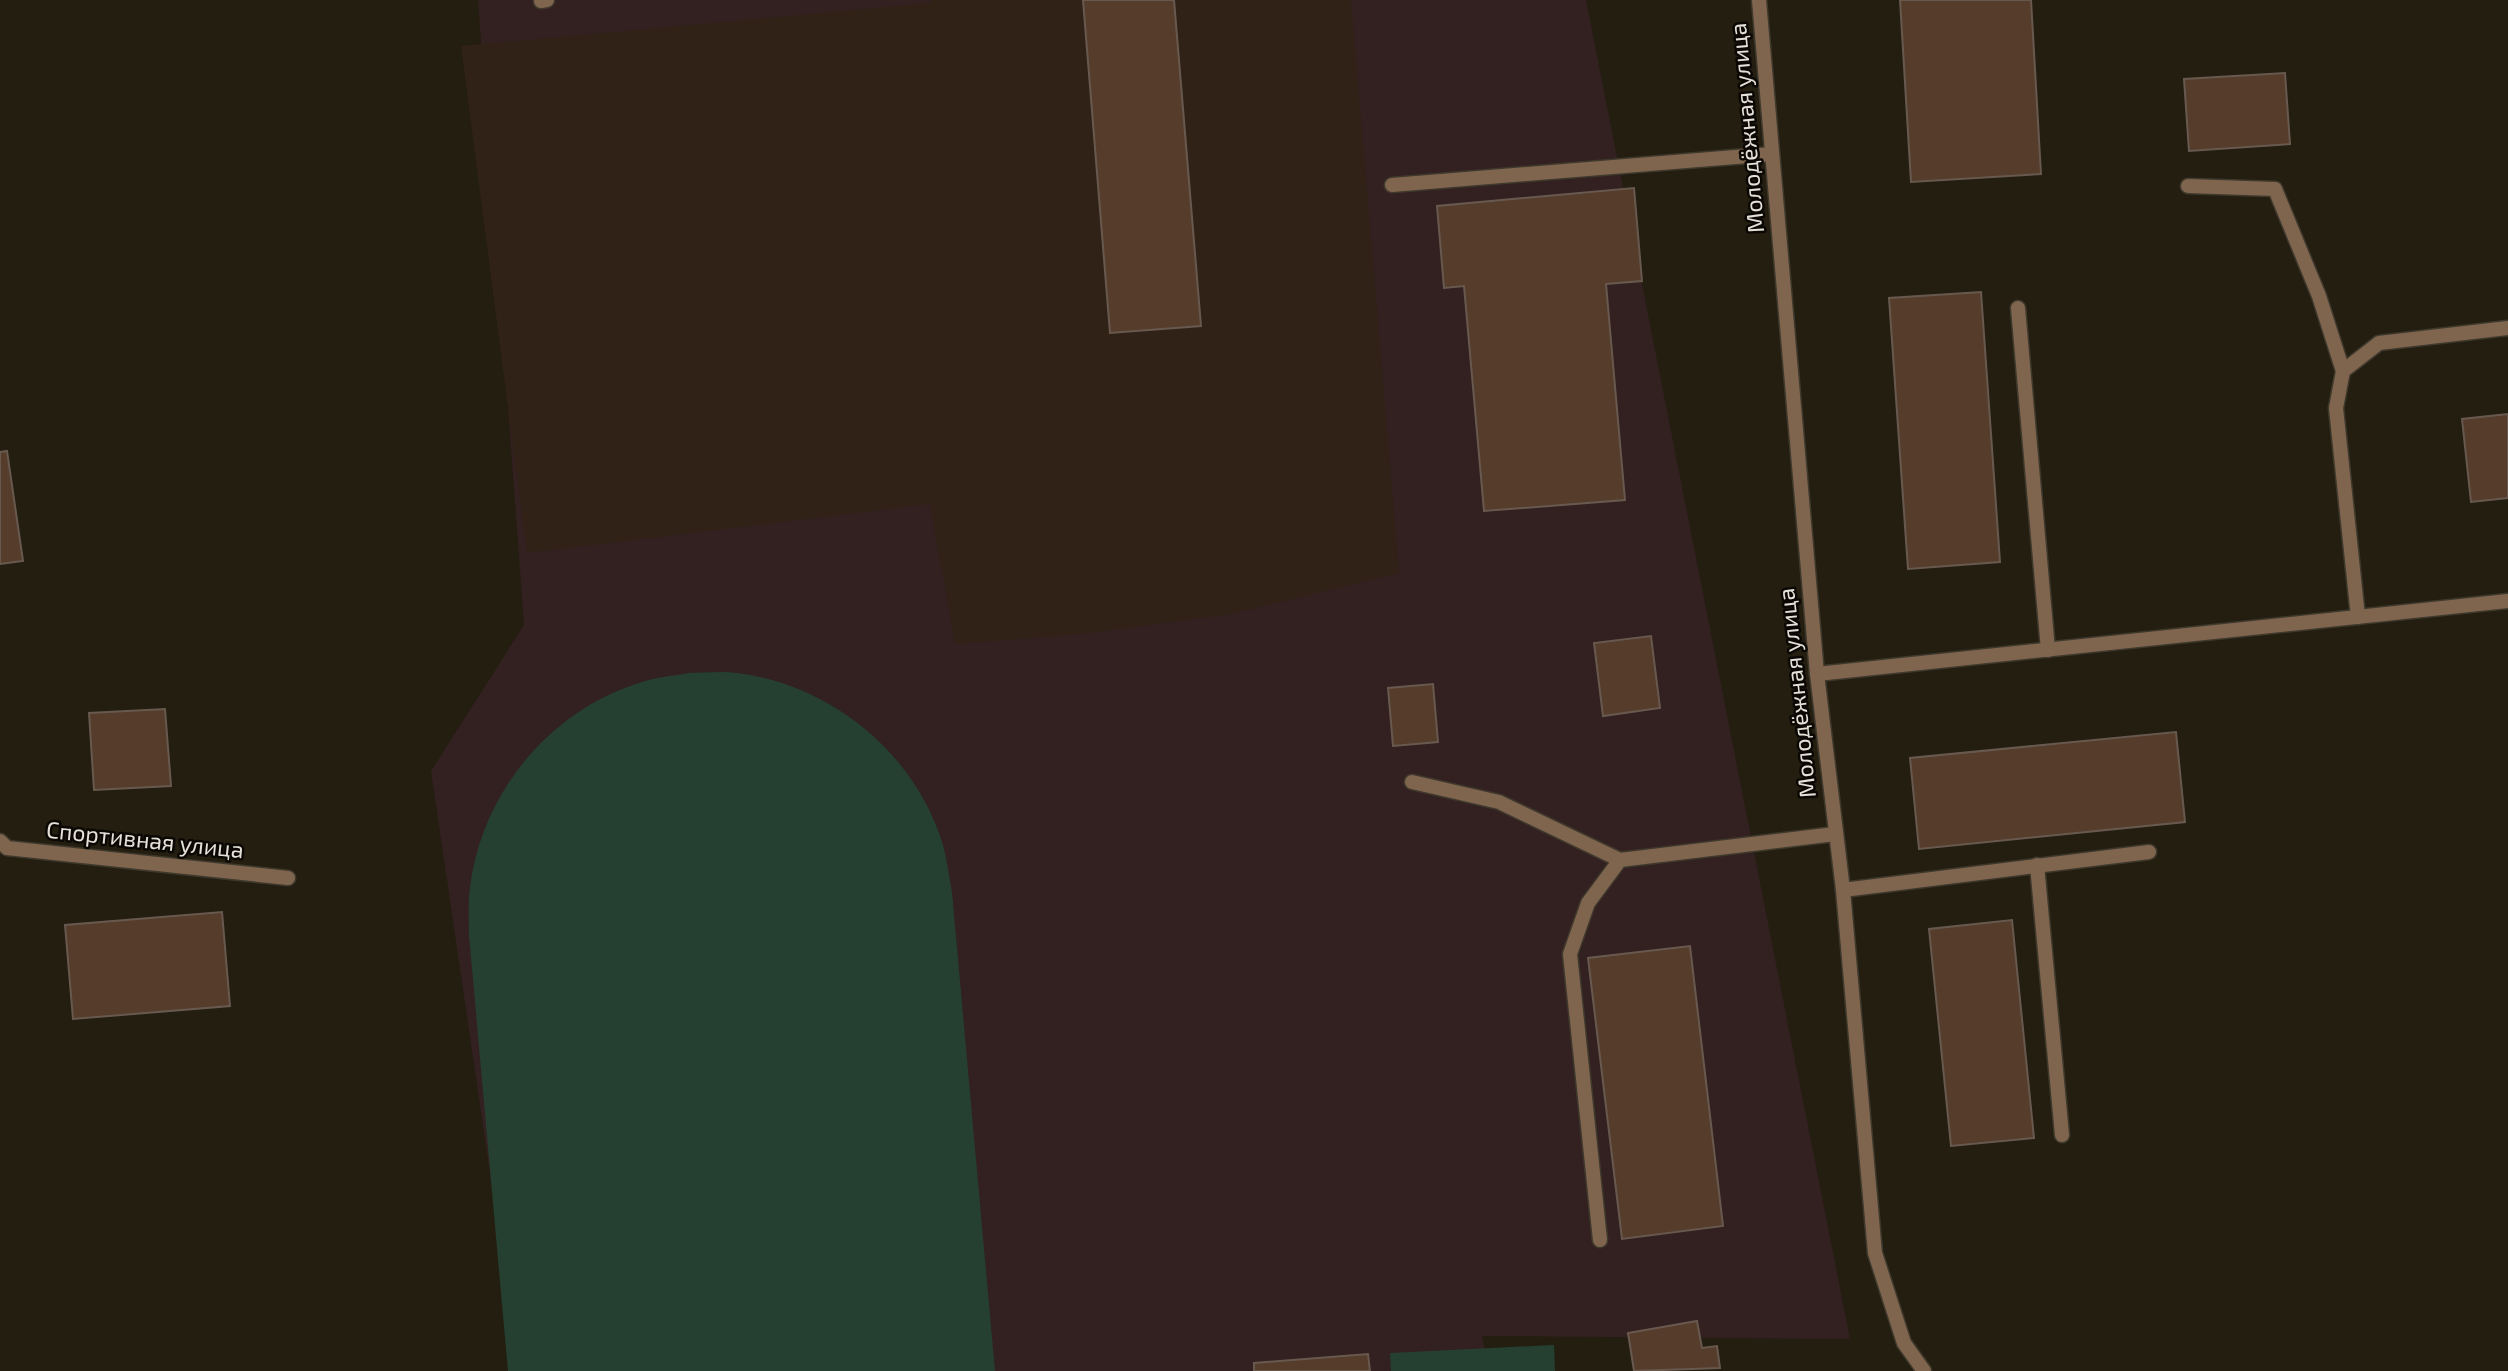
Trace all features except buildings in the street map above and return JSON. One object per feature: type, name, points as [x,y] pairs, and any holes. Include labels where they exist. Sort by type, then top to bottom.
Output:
[{"type":"street","points":[[541,1],[547,0]]},
{"type":"street","name":"Молодёжная улица","points":[[1759,0],[1816,674],[1843,890],[1875,1253],[1904,1343],[1924,1371]]},
{"type":"street","points":[[1392,185],[1772,154]]},
{"type":"street","points":[[2188,186],[2275,189],[2319,296],[2343,371],[2336,408],[2358,617]]},
{"type":"street","points":[[2018,308],[2048,650]]},
{"type":"street","points":[[2343,371],[2379,343],[2508,328]]},
{"type":"street","points":[[1816,674],[2508,601]]},
{"type":"street","points":[[1412,782],[1499,802],[1620,860],[1835,834]]},
{"type":"street","name":"Спортивная улица","points":[[0,841],[7,848],[288,878]]},
{"type":"street","points":[[1843,890],[2149,852]]},
{"type":"street","points":[[1600,1240],[1570,954],[1588,903],[1620,860]]},
{"type":"street","points":[[2037,865],[2062,1135]]},
{"type":"shaded area","points":[[478,0],[1586,0],[1850,1339],[1482,1336],[1489,1371],[519,1371],[431,771],[524,625]]},
{"type":"shaded area","points":[[930,0],[1351,0],[1399,573],[1231,614],[1081,634],[955,644],[930,504],[527,553],[461,46],[930,3]]},
{"type":"green space","points":[[731,672],[772,680],[837,708],[891,753],[930,812],[943,845],[952,892],[995,1371],[508,1371],[469,935],[469,893],[477,852],[489,819],[505,788],[526,759],[550,734],[578,712],[609,695],[648,680],[689,673]]},
{"type":"green space","points":[[1554,1345],[1555,1371],[1391,1371],[1390,1353]]}]
